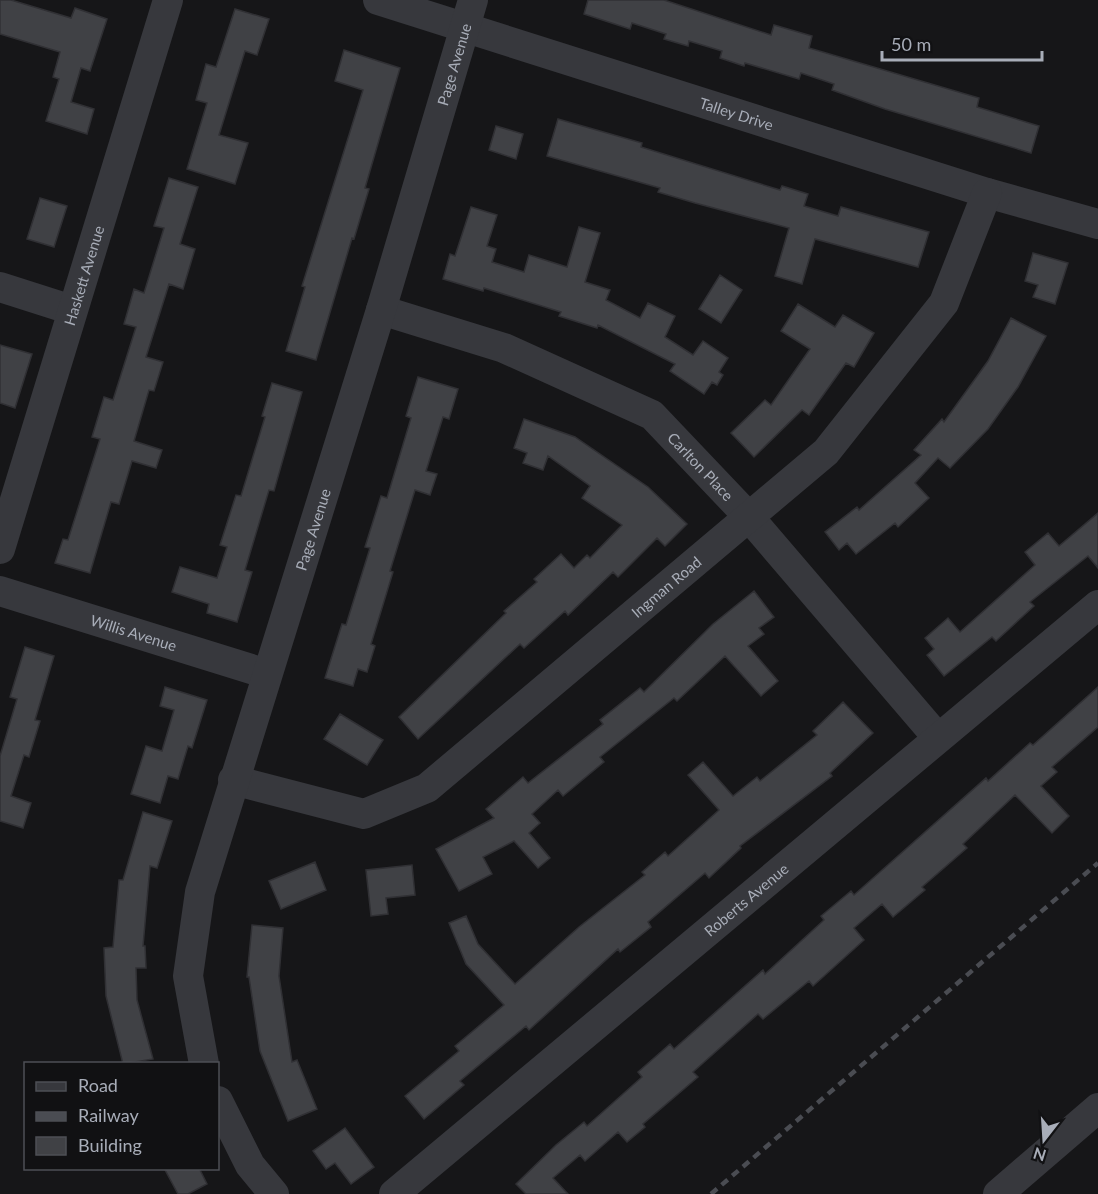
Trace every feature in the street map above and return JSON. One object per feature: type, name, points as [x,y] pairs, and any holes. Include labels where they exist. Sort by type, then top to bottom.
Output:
[{"type":"street","name":"Haskett Avenue","points":[[0,549],[168,0]]},
{"type":"street","name":"Talley Drive","points":[[378,0],[468,13],[987,194],[1098,224]]},
{"type":"street","name":"Page Avenue","points":[[204,1062],[188,976],[200,892],[381,310],[468,13]]},
{"type":"street","name":"Ingman Road","points":[[233,780],[364,814],[427,788],[826,452],[944,303],[987,194]]},
{"type":"street","points":[[0,287],[72,310]]},
{"type":"street","name":"Carlton Place","points":[[381,310],[504,348],[652,415],[748,516],[938,738]]},
{"type":"street","name":"Willis Avenue","points":[[0,591],[267,674]]},
{"type":"street","name":"Roberts Avenue","points":[[394,1194],[1098,605]]},
{"type":"street","points":[[219,1103],[250,1166],[274,1194]]},
{"type":"street","points":[[998,1194],[1098,1108]]},
{"type":"building","points":[[0,0],[11,0],[71,18],[75,8],[107,19],[90,71],[81,68],[71,102],[94,109],[87,134],[46,121],[59,79],[53,77],[60,52],[0,34]]},
{"type":"building","points":[[588,0],[664,0],[771,35],[774,25],[812,36],[809,48],[979,98],[977,107],[1039,126],[1031,153],[885,109],[832,90],[834,84],[801,73],[799,79],[745,63],[744,66],[720,58],[722,51],[689,41],[688,46],[664,39],[666,34],[632,23],[630,29],[584,14]]},
{"type":"building","points":[[235,9],[269,19],[257,55],[245,51],[219,135],[248,143],[235,184],[187,169],[207,103],[196,100],[206,64],[216,67]]},
{"type":"building","points":[[344,50],[400,68],[365,188],[369,189],[316,360],[286,351],[305,287],[302,286],[363,90],[335,81]]},
{"type":"building","points":[[558,119],[642,143],[641,147],[780,190],[782,186],[808,194],[804,206],[838,216],[841,207],[929,232],[918,267],[815,239],[802,284],[775,276],[789,228],[658,192],[660,188],[547,156]]},
{"type":"building","points":[[496,126],[523,134],[516,159],[489,150]]},
{"type":"building","points":[[169,178],[198,187],[180,244],[195,249],[183,289],[169,284],[146,357],[163,362],[154,391],[149,390],[134,441],[162,450],[156,468],[132,461],[119,504],[111,502],[90,573],[55,563],[63,539],[68,540],[100,439],[92,437],[104,397],[113,400],[136,327],[124,324],[134,289],[144,293],[164,228],[154,226]]},
{"type":"building","points":[[40,198],[67,206],[54,247],[27,239]]},
{"type":"building","points":[[471,207],[497,215],[487,246],[496,249],[492,262],[524,272],[529,255],[567,267],[579,227],[600,233],[585,282],[610,290],[606,300],[640,318],[648,303],[675,316],[665,337],[693,355],[703,341],[728,358],[719,372],[723,375],[717,385],[712,382],[704,394],[670,371],[675,364],[598,325],[597,328],[559,316],[561,312],[484,288],[483,291],[443,279],[450,254],[455,256]]},
{"type":"building","points":[[1033,253],[1068,263],[1055,304],[1033,297],[1038,285],[1025,281]]},
{"type":"building","points":[[720,275],[742,290],[721,323],[699,309]]},
{"type":"building","points":[[798,304],[835,327],[843,315],[874,333],[854,367],[846,363],[809,415],[802,410],[754,457],[731,433],[765,400],[771,405],[810,349],[781,331]]},
{"type":"building","points":[[1011,318],[1046,336],[1018,387],[988,429],[950,468],[938,458],[915,483],[929,498],[898,527],[895,523],[856,554],[847,543],[839,550],[825,532],[857,507],[859,510],[921,455],[914,450],[942,419],[944,422],[988,361]]},
{"type":"building","points":[[0,345],[32,354],[15,408],[0,403]]},
{"type":"building","points":[[418,377],[458,389],[449,419],[443,417],[426,471],[437,474],[430,495],[415,490],[390,571],[393,572],[371,644],[375,646],[367,672],[358,669],[353,686],[325,678],[342,624],[346,625],[370,548],[365,547],[381,496],[387,498],[411,418],[406,416]]},
{"type":"building","points":[[272,383],[302,392],[274,491],[269,490],[245,570],[252,572],[237,622],[207,613],[209,604],[172,592],[180,567],[217,578],[227,547],[220,545],[236,495],[241,496],[265,417],[262,416]]},
{"type":"building","points":[[524,419],[575,437],[648,487],[687,524],[665,546],[657,538],[618,577],[613,572],[568,615],[565,611],[524,648],[520,644],[418,739],[399,717],[506,613],[504,611],[537,582],[534,579],[561,554],[574,568],[587,555],[590,558],[622,525],[582,498],[590,486],[548,456],[543,470],[523,463],[527,453],[514,448]]},
{"type":"building","points":[[1098,513],[1098,568],[1088,556],[1030,602],[1034,606],[996,641],[992,637],[944,676],[927,655],[934,649],[925,638],[948,618],[960,632],[1035,565],[1025,552],[1048,533],[1059,546]]},
{"type":"building","points":[[754,591],[774,617],[759,628],[764,634],[748,646],[778,681],[761,696],[725,656],[677,701],[674,698],[600,757],[604,762],[563,796],[558,790],[532,814],[540,823],[529,833],[550,858],[538,868],[514,841],[483,857],[492,874],[459,891],[436,849],[494,818],[486,809],[523,777],[528,783],[603,724],[600,720],[640,688],[644,692],[713,624]]},
{"type":"building","points":[[25,647],[54,656],[35,720],[40,721],[29,757],[24,755],[11,796],[31,803],[23,828],[0,821],[0,756],[17,699],[10,697]]},
{"type":"building","points":[[165,687],[207,700],[192,748],[188,746],[178,779],[168,776],[160,803],[131,794],[146,746],[162,751],[174,710],[160,706]]},
{"type":"building","points":[[1098,687],[1098,727],[1052,767],[1057,772],[1041,786],[1069,816],[1052,833],[1015,795],[963,844],[967,848],[922,887],[925,890],[893,917],[882,904],[854,928],[864,940],[813,986],[809,981],[763,1019],[758,1014],[693,1072],[698,1077],[643,1124],[645,1127],[627,1142],[618,1132],[585,1161],[580,1155],[553,1178],[568,1194],[526,1194],[516,1184],[556,1145],[584,1122],[587,1126],[642,1077],[638,1072],[670,1044],[674,1049],[763,970],[765,974],[824,920],[821,916],[851,891],[854,895],[986,778],[988,781],[1030,743],[1033,745]]},
{"type":"building","points":[[843,702],[873,733],[830,773],[832,776],[740,846],[741,848],[709,878],[705,873],[648,922],[651,927],[620,952],[618,949],[529,1030],[526,1026],[460,1081],[464,1085],[424,1119],[405,1096],[459,1051],[455,1046],[504,1005],[466,964],[449,923],[466,916],[478,944],[515,984],[579,927],[645,875],[642,872],[665,852],[668,856],[719,810],[688,775],[703,762],[733,796],[757,777],[760,781],[817,735],[813,731]]},
{"type":"building","points":[[340,714],[383,740],[367,765],[324,739]]},
{"type":"building","points":[[143,812],[172,821],[157,868],[150,866],[143,946],[145,946],[146,968],[136,968],[137,1000],[153,1059],[135,1062],[122,1062],[106,996],[104,948],[113,947],[119,880],[123,880]]},
{"type":"building","points":[[315,862],[326,890],[281,909],[269,881]]},
{"type":"building","points":[[412,865],[415,895],[386,898],[388,914],[371,916],[366,870]]},
{"type":"building","points":[[252,925],[283,928],[279,976],[292,1062],[297,1060],[317,1109],[288,1121],[260,1051],[249,977],[247,977]]},
{"type":"building","points":[[345,1128],[374,1167],[351,1184],[335,1163],[326,1169],[313,1151]]},
{"type":"building","points":[[165,1170],[200,1170],[207,1184],[188,1194],[178,1194]]},
{"type":"railway","points":[[711,1194],[1098,863]]}]
